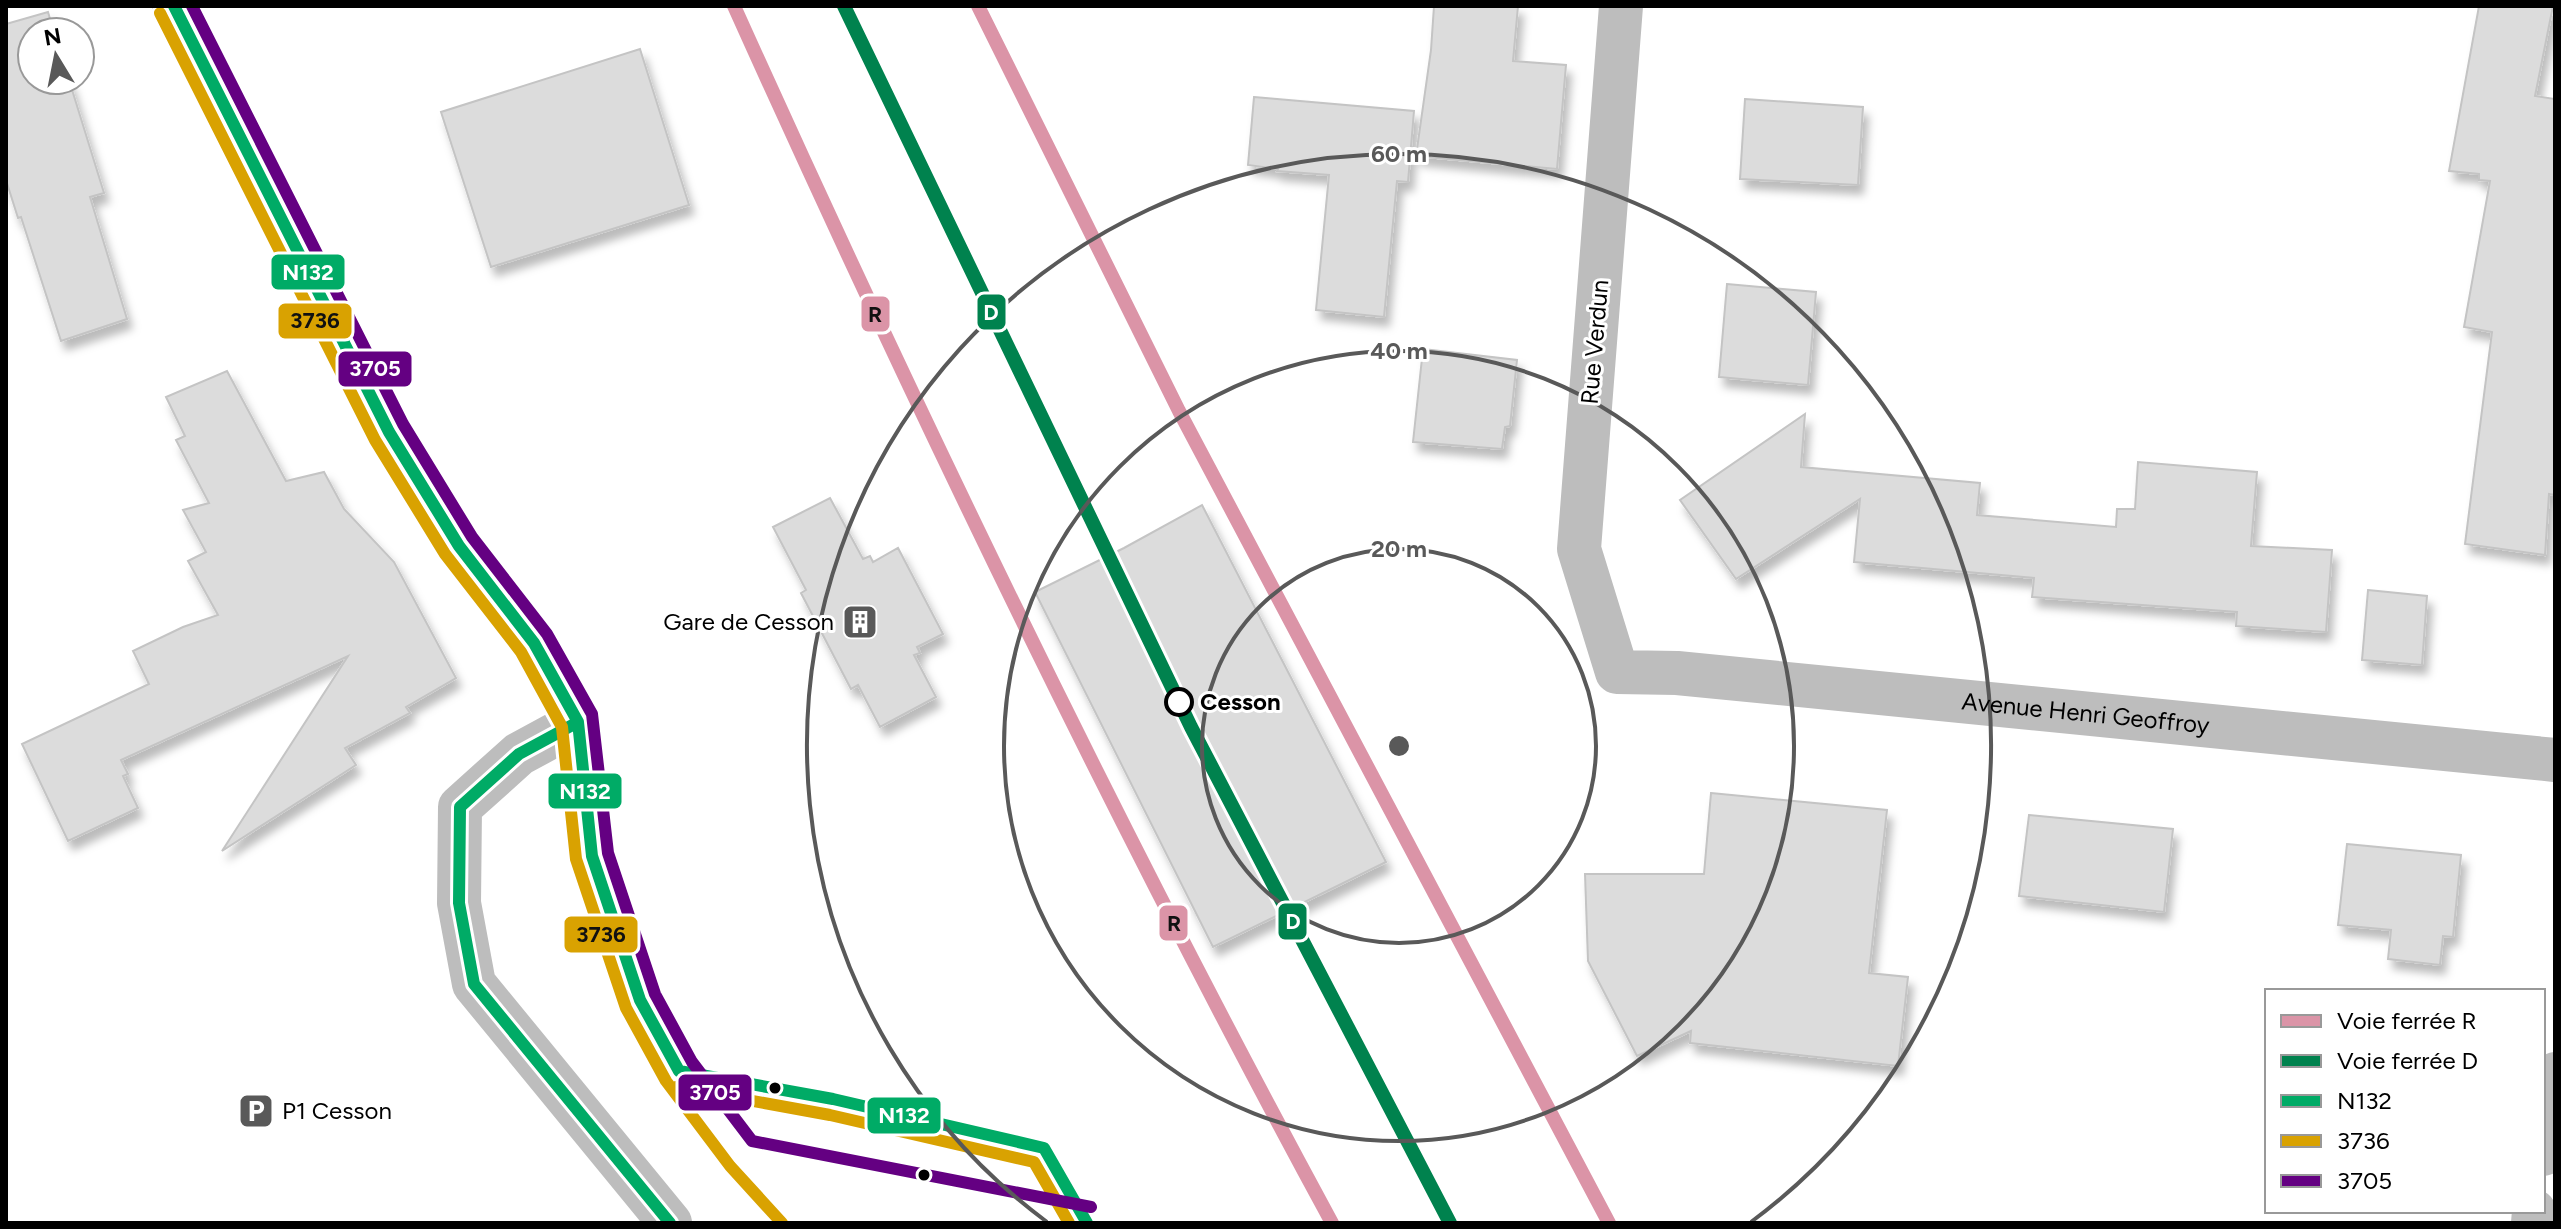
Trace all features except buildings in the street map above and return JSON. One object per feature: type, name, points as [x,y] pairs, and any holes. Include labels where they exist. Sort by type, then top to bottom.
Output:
[{"type":"street","points":[[174,6],[389,432],[459,546],[534,643],[578,722],[519,754],[460,807],[459,903],[474,984],[670,1223]]},
{"type":"street","name":"Rue Verdun","points":[[1617,672],[1579,549],[1621,6]]},
{"type":"street","name":"Avenue Henri Geoffroy","points":[[1617,672],[1693,675],[2555,760]]},
{"type":"street","points":[[2545,1141],[2555,1074]]},
{"type":"rail line","name":"R","points":[[734,6],[804,161],[1022,620],[1174,923],[1332,1223]]},
{"type":"rail line","name":"D","points":[[844,6],[1191,727],[1450,1223]]},
{"type":"rail line","name":"R","points":[[978,6],[1179,411],[1609,1223]]},
{"type":"transit line","name":"N132","points":[[174,6],[389,432],[459,546],[534,643],[578,722],[592,856],[640,1000],[679,1071]]},
{"type":"transit line","name":"3705","points":[[192,6],[403,424],[472,537],[547,634],[592,714],[608,853],[655,994],[692,1062],[752,1141],[1091,1207]]},
{"type":"transit line","name":"3736","points":[[160,13],[375,440],[445,554],[521,652],[562,727],[576,859],[626,1008],[666,1081],[730,1166],[782,1223]]},
{"type":"transit line","name":"N132","points":[[578,722],[519,754],[460,807],[459,903],[474,984],[670,1223]]},
{"type":"transit line","name":"N132","points":[[679,1071],[833,1099],[1044,1148],[1087,1223]]},
{"type":"transit line","name":"3736","points":[[676,1087],[830,1115],[1034,1162],[1069,1223]]},
{"type":"place","name":"Gare de Cesson","points":[[860,622]]},
{"type":"place","name":"Cesson","points":[[1179,702]]},
{"type":"place","name":"P1 Cesson","points":[[256,1111]]}]
